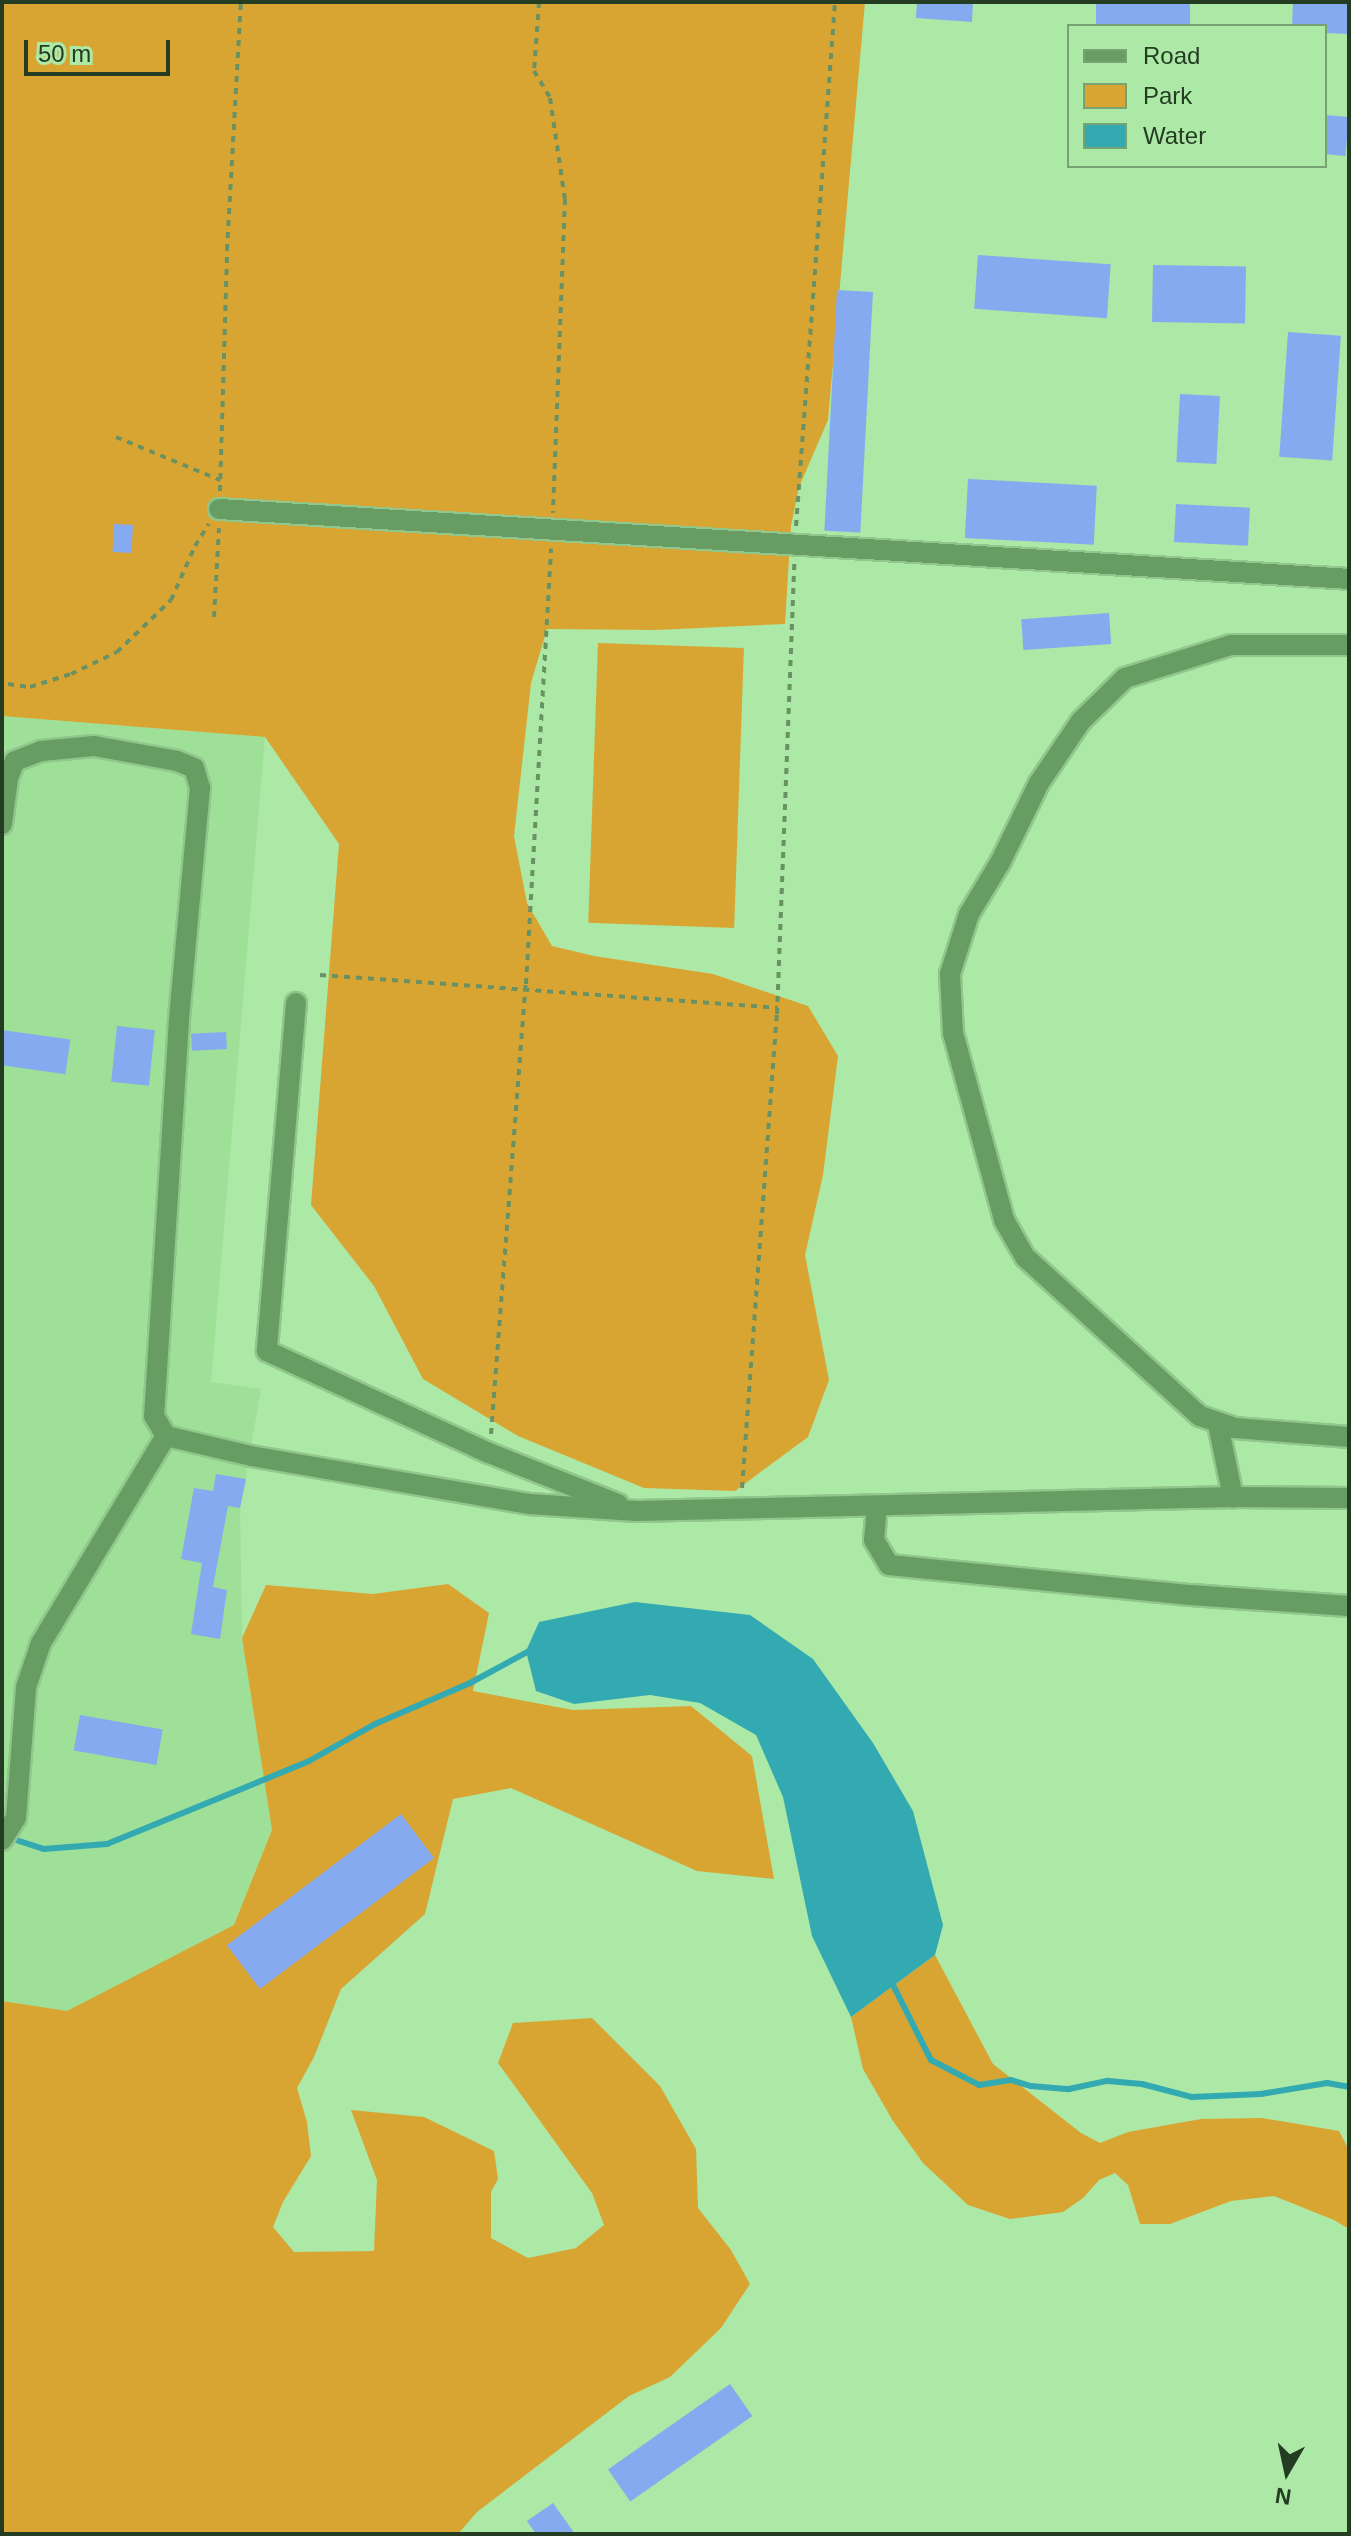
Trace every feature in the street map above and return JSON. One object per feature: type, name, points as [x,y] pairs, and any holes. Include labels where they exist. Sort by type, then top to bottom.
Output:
[{"type":"street","points":[[219,509],[1349,579]]},
{"type":"street","points":[[1349,645],[1231,645],[1125,678],[1081,721],[1039,783],[1001,861],[969,914],[950,974],[953,1033],[1004,1220],[1025,1257],[1200,1416],[1218,1424],[1349,1437]]},
{"type":"street","points":[[2,824],[8,778],[15,761],[41,751],[94,746],[177,761],[194,768],[200,788],[178,1035],[154,1416],[166,1436],[251,1456],[530,1504],[637,1511],[1233,1497],[1349,1498]]},
{"type":"street","points":[[296,1003],[267,1351],[489,1453],[637,1511]]},
{"type":"street","points":[[1218,1424],[1233,1497]]},
{"type":"street","points":[[2,1840],[16,1818],[26,1687],[41,1643],[166,1436]]},
{"type":"street","points":[[877,1506],[874,1540],[889,1565],[1191,1595],[1349,1606]]},
{"type":"path","points":[[214,617],[227,250],[241,2]]},
{"type":"path","points":[[489,1453],[525,990],[552,531],[565,199],[550,98],[534,71],[539,2]]},
{"type":"path","points":[[740,1509],[778,1008],[795,546],[835,2]]},
{"type":"path","points":[[116,437],[220,480]]},
{"type":"path","points":[[8,684],[30,687],[71,674],[117,652],[171,600],[195,546],[219,509]]},
{"type":"path","points":[[320,975],[778,1008]]},
{"type":"shaded area","points":[[2,716],[265,737],[211,1382],[261,1389],[240,1508],[242,1638],[272,1830],[234,1925],[67,2012],[2,2001]]},
{"type":"green space","points":[[2,2],[865,2],[828,420],[799,487],[791,526],[785,624],[656,630],[547,629],[531,683],[514,836],[527,903],[552,946],[594,956],[713,974],[808,1006],[838,1056],[823,1175],[805,1255],[829,1380],[808,1437],[735,1491],[644,1488],[518,1436],[423,1379],[374,1286],[311,1205],[339,844],[265,737],[2,716]]},
{"type":"green space","points":[[598,643],[744,648],[734,928],[588,923]]},
{"type":"green space","points":[[448,1584],[489,1613],[473,1691],[573,1710],[691,1706],[752,1756],[774,1879],[697,1871],[511,1788],[453,1799],[425,1914],[341,1989],[314,2057],[297,2088],[307,2122],[311,2156],[283,2202],[273,2227],[294,2252],[374,2251],[377,2180],[351,2110],[424,2117],[494,2151],[498,2179],[491,2192],[491,2238],[528,2258],[576,2248],[604,2225],[592,2193],[498,2063],[513,2023],[592,2018],[660,2086],[696,2149],[698,2208],[731,2250],[750,2284],[721,2328],[670,2377],[629,2396],[477,2512],[458,2534],[2,2534],[2,2001],[67,2011],[234,1925],[272,1830],[242,1638],[266,1585],[373,1594]]},
{"type":"green space","points":[[935,1955],[993,2064],[1081,2133],[1100,2143],[1128,2132],[1201,2119],[1262,2118],[1339,2131],[1349,2150],[1349,2229],[1274,2196],[1231,2201],[1170,2224],[1140,2224],[1128,2185],[1115,2173],[1099,2180],[1083,2198],[1063,2212],[1010,2219],[968,2205],[923,2163],[893,2121],[863,2069],[851,2017]]},
{"type":"water","points":[[635,1602],[750,1615],[813,1659],[873,1743],[913,1811],[943,1925],[935,1955],[851,2017],[812,1936],[783,1797],[756,1735],[700,1703],[650,1695],[574,1704],[536,1691],[526,1651],[539,1622]]},
{"type":"building","points":[[917,2],[973,2],[972,22],[916,18]]},
{"type":"building","points":[[1096,2],[1190,2],[1190,24],[1096,24]]},
{"type":"building","points":[[1293,2],[1349,2],[1349,34],[1327,33],[1327,24],[1292,24]]},
{"type":"building","points":[[1327,115],[1349,117],[1346,156],[1327,154]]},
{"type":"building","points":[[978,255],[1111,264],[1107,318],[974,309]]},
{"type":"building","points":[[1153,265],[1246,267],[1245,324],[1152,322]]},
{"type":"building","points":[[837,290],[873,292],[860,533],[824,531]]},
{"type":"building","points":[[1288,332],[1341,336],[1332,460],[1279,457]]},
{"type":"building","points":[[1180,394],[1220,396],[1216,464],[1176,462]]},
{"type":"building","points":[[968,479],[1097,486],[1094,545],[965,538]]},
{"type":"building","points":[[1176,504],[1250,508],[1248,546],[1174,542]]},
{"type":"building","points":[[114,524],[133,525],[132,553],[113,552]]},
{"type":"building","points":[[1109,613],[1111,644],[1023,650],[1021,619]]},
{"type":"building","points":[[117,1026],[155,1030],[149,1086],[111,1082]]},
{"type":"building","points":[[2,1030],[70,1040],[65,1074],[2,1065]]},
{"type":"building","points":[[226,1032],[227,1049],[192,1051],[191,1034]]},
{"type":"building","points":[[216,1474],[246,1479],[240,1508],[228,1506],[213,1587],[227,1590],[220,1639],[191,1634],[202,1563],[181,1559],[194,1488],[213,1491]]},
{"type":"building","points":[[80,1715],[163,1730],[156,1765],[74,1750]]},
{"type":"building","points":[[401,1814],[434,1858],[260,1989],[227,1945]]},
{"type":"building","points":[[730,2384],[752,2416],[630,2501],[608,2469]]},
{"type":"building","points":[[553,2503],[575,2534],[536,2534],[527,2521]]},
{"type":"waterway","points":[[16,1840],[44,1849],[107,1844],[309,1761],[375,1724],[470,1683],[531,1650]]},
{"type":"waterway","points":[[890,1979],[931,2060],[979,2085],[1011,2080],[1031,2086],[1069,2089],[1108,2081],[1142,2084],[1192,2097],[1261,2094],[1327,2083],[1349,2087]]}]
